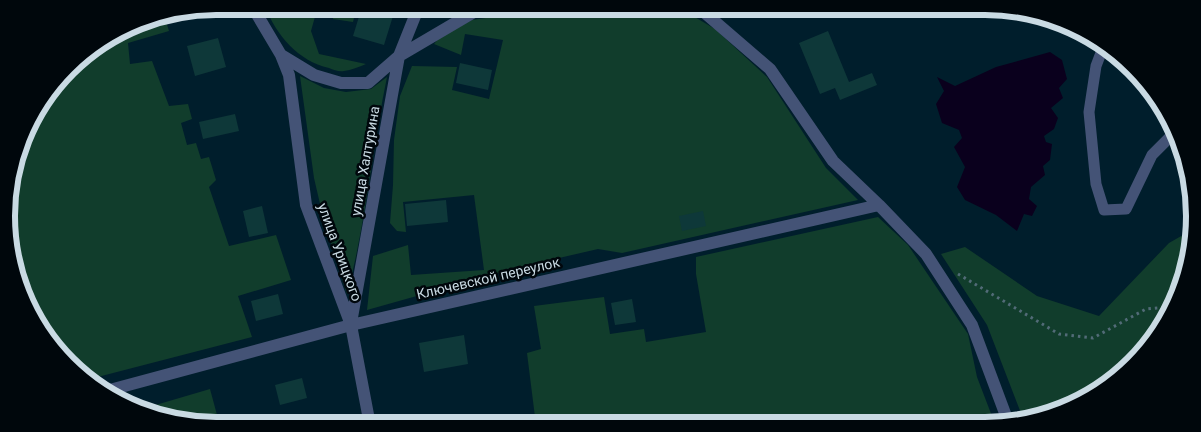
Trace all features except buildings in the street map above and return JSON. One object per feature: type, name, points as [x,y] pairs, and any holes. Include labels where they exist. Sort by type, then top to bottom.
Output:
[{"type":"street","name":"улица Урицкого","points":[[257,15],[281,55],[289,75],[306,205],[351,325],[368,417]]},
{"type":"street","name":"улица Халтурина","points":[[351,325],[399,56],[415,15]]},
{"type":"street","points":[[281,55],[314,75],[342,83],[368,83],[399,56],[469,15]]},
{"type":"street","points":[[707,15],[770,69],[833,161],[926,254],[972,325],[1006,416]]},
{"type":"street","name":"Ключевской переулок","points":[[113,389],[351,325],[879,205]]},
{"type":"lane","points":[[1101,53],[1096,66],[1089,112],[1096,184],[1104,210],[1126,209],[1152,155],[1170,137]]},
{"type":"path","points":[[951,269],[1059,334],[1093,338],[1146,309],[1163,308]]},
{"type":"green space","points":[[269,15],[315,15],[311,31],[319,54],[366,64],[347,71],[318,65],[298,53],[282,37]]},
{"type":"green space","points":[[334,15],[355,15],[353,22],[333,19]]},
{"type":"green space","points":[[507,15],[693,16],[715,29],[767,77],[826,168],[858,200],[622,253],[598,249],[520,267],[367,310],[373,256],[408,245],[411,275],[484,270],[474,195],[403,202],[406,232],[397,231],[390,223],[394,140],[400,96],[412,66],[457,67],[452,90],[489,99],[503,40],[465,34],[461,55],[434,44],[439,38],[472,20]]},
{"type":"green space","points":[[166,22],[169,31],[128,43],[130,64],[152,61],[169,106],[188,104],[192,119],[181,123],[187,145],[196,143],[201,159],[209,157],[216,180],[209,187],[229,246],[276,235],[291,280],[238,296],[252,337],[97,377],[83,367],[65,349],[49,328],[30,293],[19,255],[15,229],[15,203],[22,164],[30,139],[49,104],[65,83],[83,65],[115,42],[139,30]]},
{"type":"green space","points":[[300,76],[324,88],[346,92],[371,89],[387,77],[364,213],[347,294],[324,221],[314,178]]},
{"type":"green space","points":[[878,217],[908,245],[968,334],[977,377],[992,417],[535,417],[527,353],[541,349],[534,306],[604,297],[610,334],[644,329],[646,342],[706,332],[696,274],[696,257]]},
{"type":"green space","points":[[1185,234],[1179,268],[1171,293],[1152,328],[1136,349],[1118,367],[1086,390],[1062,402],[1021,413],[987,325],[941,254],[965,247],[1037,296],[1099,316],[1169,243]]},
{"type":"green space","points":[[210,389],[218,417],[177,413],[152,406]]},
{"type":"shaded area","points":[[1050,52],[1062,60],[1067,79],[1059,88],[1063,98],[1051,108],[1058,118],[1054,129],[1044,136],[1046,142],[1052,144],[1050,160],[1043,166],[1045,175],[1031,187],[1029,199],[1037,206],[1032,216],[1024,214],[1017,231],[996,215],[965,200],[957,187],[965,167],[954,147],[962,138],[959,130],[942,123],[936,104],[944,91],[937,77],[955,86],[996,67]]}]
